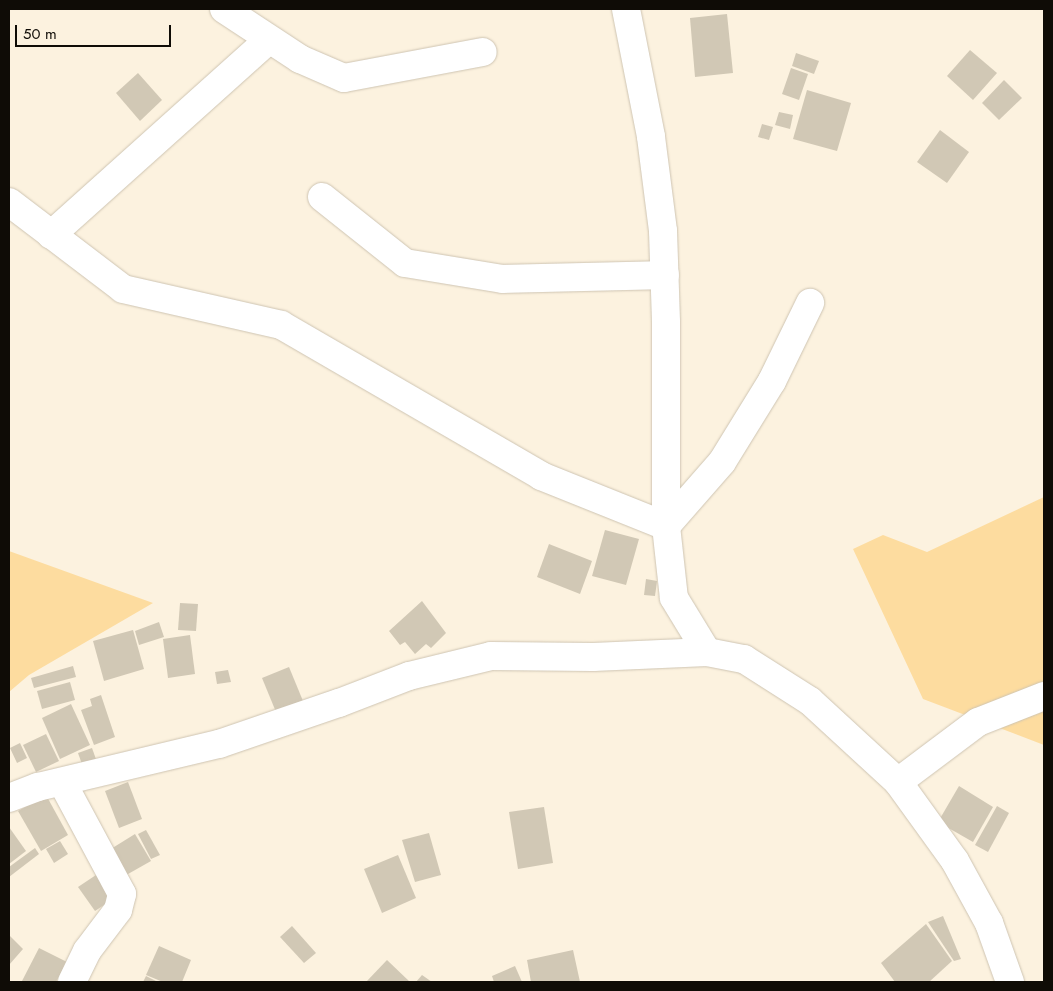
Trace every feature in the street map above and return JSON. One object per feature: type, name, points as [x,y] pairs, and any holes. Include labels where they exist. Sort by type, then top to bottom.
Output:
[{"type":"street","points":[[224,9],[300,60],[344,78],[483,52]]},
{"type":"street","points":[[626,9],[651,137],[664,230],[666,526],[674,598],[707,652]]},
{"type":"street","points":[[51,235],[268,40]]},
{"type":"street","points":[[322,197],[405,263],[503,279],[665,275]]},
{"type":"street","points":[[9,202],[124,289],[281,325],[541,476],[666,526]]},
{"type":"street","points":[[666,526],[722,462],[772,381],[810,304]]},
{"type":"street","points":[[9,798],[62,782],[219,744],[339,704],[409,676],[491,656],[593,657],[707,652],[744,659],[810,701],[898,782],[955,861],[989,924],[1010,982]]},
{"type":"street","points":[[898,782],[978,722],[1044,696]]},
{"type":"street","points":[[62,782],[122,894],[118,910],[86,952],[72,982]]},
{"type":"shaded area","points":[[1044,497],[1044,745],[923,699],[853,549],[883,535],[927,552]]},
{"type":"shaded area","points":[[9,551],[153,603],[29,675],[9,692]]},
{"type":"building","points":[[727,14],[733,73],[695,77],[690,18]]},
{"type":"building","points":[[970,50],[997,73],[973,100],[947,76]]},
{"type":"building","points":[[796,53],[819,61],[814,74],[792,66]]},
{"type":"building","points":[[791,68],[808,74],[799,100],[782,94]]},
{"type":"building","points":[[138,73],[162,100],[140,121],[116,93]]},
{"type":"building","points":[[1004,80],[1022,98],[999,120],[982,103]]},
{"type":"building","points":[[807,90],[851,103],[837,151],[793,139]]},
{"type":"building","points":[[779,112],[793,115],[790,129],[775,125]]},
{"type":"building","points":[[762,124],[773,127],[769,140],[758,137]]},
{"type":"building","points":[[940,130],[969,152],[947,183],[917,162]]},
{"type":"building","points":[[605,530],[639,539],[626,585],[592,576]]},
{"type":"building","points":[[549,544],[592,561],[580,594],[537,577]]},
{"type":"building","points":[[646,579],[657,581],[655,596],[644,595]]},
{"type":"building","points":[[422,601],[446,633],[431,648],[426,644],[415,654],[405,642],[400,645],[389,631]]},
{"type":"building","points":[[180,603],[198,604],[196,631],[178,630]]},
{"type":"building","points":[[159,622],[164,637],[139,645],[135,631]]},
{"type":"building","points":[[133,630],[144,669],[104,681],[93,641]]},
{"type":"building","points":[[190,635],[195,674],[168,678],[163,639]]},
{"type":"building","points":[[73,666],[76,677],[34,688],[31,678]]},
{"type":"building","points":[[289,667],[303,701],[276,712],[262,678]]},
{"type":"building","points":[[228,670],[231,682],[217,684],[215,672]]},
{"type":"building","points":[[70,682],[75,700],[42,709],[37,691]]},
{"type":"building","points":[[101,695],[115,737],[94,745],[81,710],[92,706],[90,699]]},
{"type":"building","points":[[71,704],[90,745],[60,759],[42,718]]},
{"type":"building","points":[[46,734],[59,761],[36,772],[23,745]]},
{"type":"building","points":[[20,743],[27,758],[17,763],[10,748]]},
{"type":"building","points":[[92,748],[97,762],[83,767],[78,753]]},
{"type":"building","points":[[128,782],[142,819],[119,828],[105,791]]},
{"type":"building","points":[[959,786],[993,807],[973,842],[938,822]]},
{"type":"building","points":[[46,795],[68,835],[41,851],[18,811]]},
{"type":"building","points":[[997,806],[1009,813],[988,852],[975,845]]},
{"type":"building","points":[[544,807],[553,863],[518,869],[509,812]]},
{"type":"building","points":[[9,827],[26,851],[9,864]]},
{"type":"building","points":[[146,830],[160,855],[151,859],[138,834]]},
{"type":"building","points":[[429,833],[441,875],[415,882],[402,840]]},
{"type":"building","points":[[135,834],[151,861],[121,878],[106,852]]},
{"type":"building","points":[[60,841],[68,854],[54,863],[46,849]]},
{"type":"building","points":[[35,848],[39,854],[9,877],[9,867]]},
{"type":"building","points":[[398,855],[416,898],[382,913],[364,869]]},
{"type":"building","points":[[102,871],[119,895],[95,911],[78,887]]},
{"type":"building","points":[[943,916],[961,959],[954,961],[928,922]]},
{"type":"building","points":[[926,924],[952,961],[929,982],[895,982],[881,963]]},
{"type":"building","points":[[292,926],[316,953],[304,963],[280,937]]},
{"type":"building","points":[[9,935],[23,949],[9,965]]},
{"type":"building","points":[[159,946],[191,960],[182,982],[163,982],[146,975]]},
{"type":"building","points":[[39,948],[67,962],[56,982],[22,981]]},
{"type":"building","points":[[573,950],[580,982],[531,982],[527,960]]},
{"type":"building","points":[[387,960],[410,982],[366,982]]},
{"type":"building","points":[[515,966],[522,982],[494,982],[492,976]]},
{"type":"building","points":[[422,975],[432,982],[416,982]]},
{"type":"building","points":[[146,976],[158,982],[143,982]]}]
